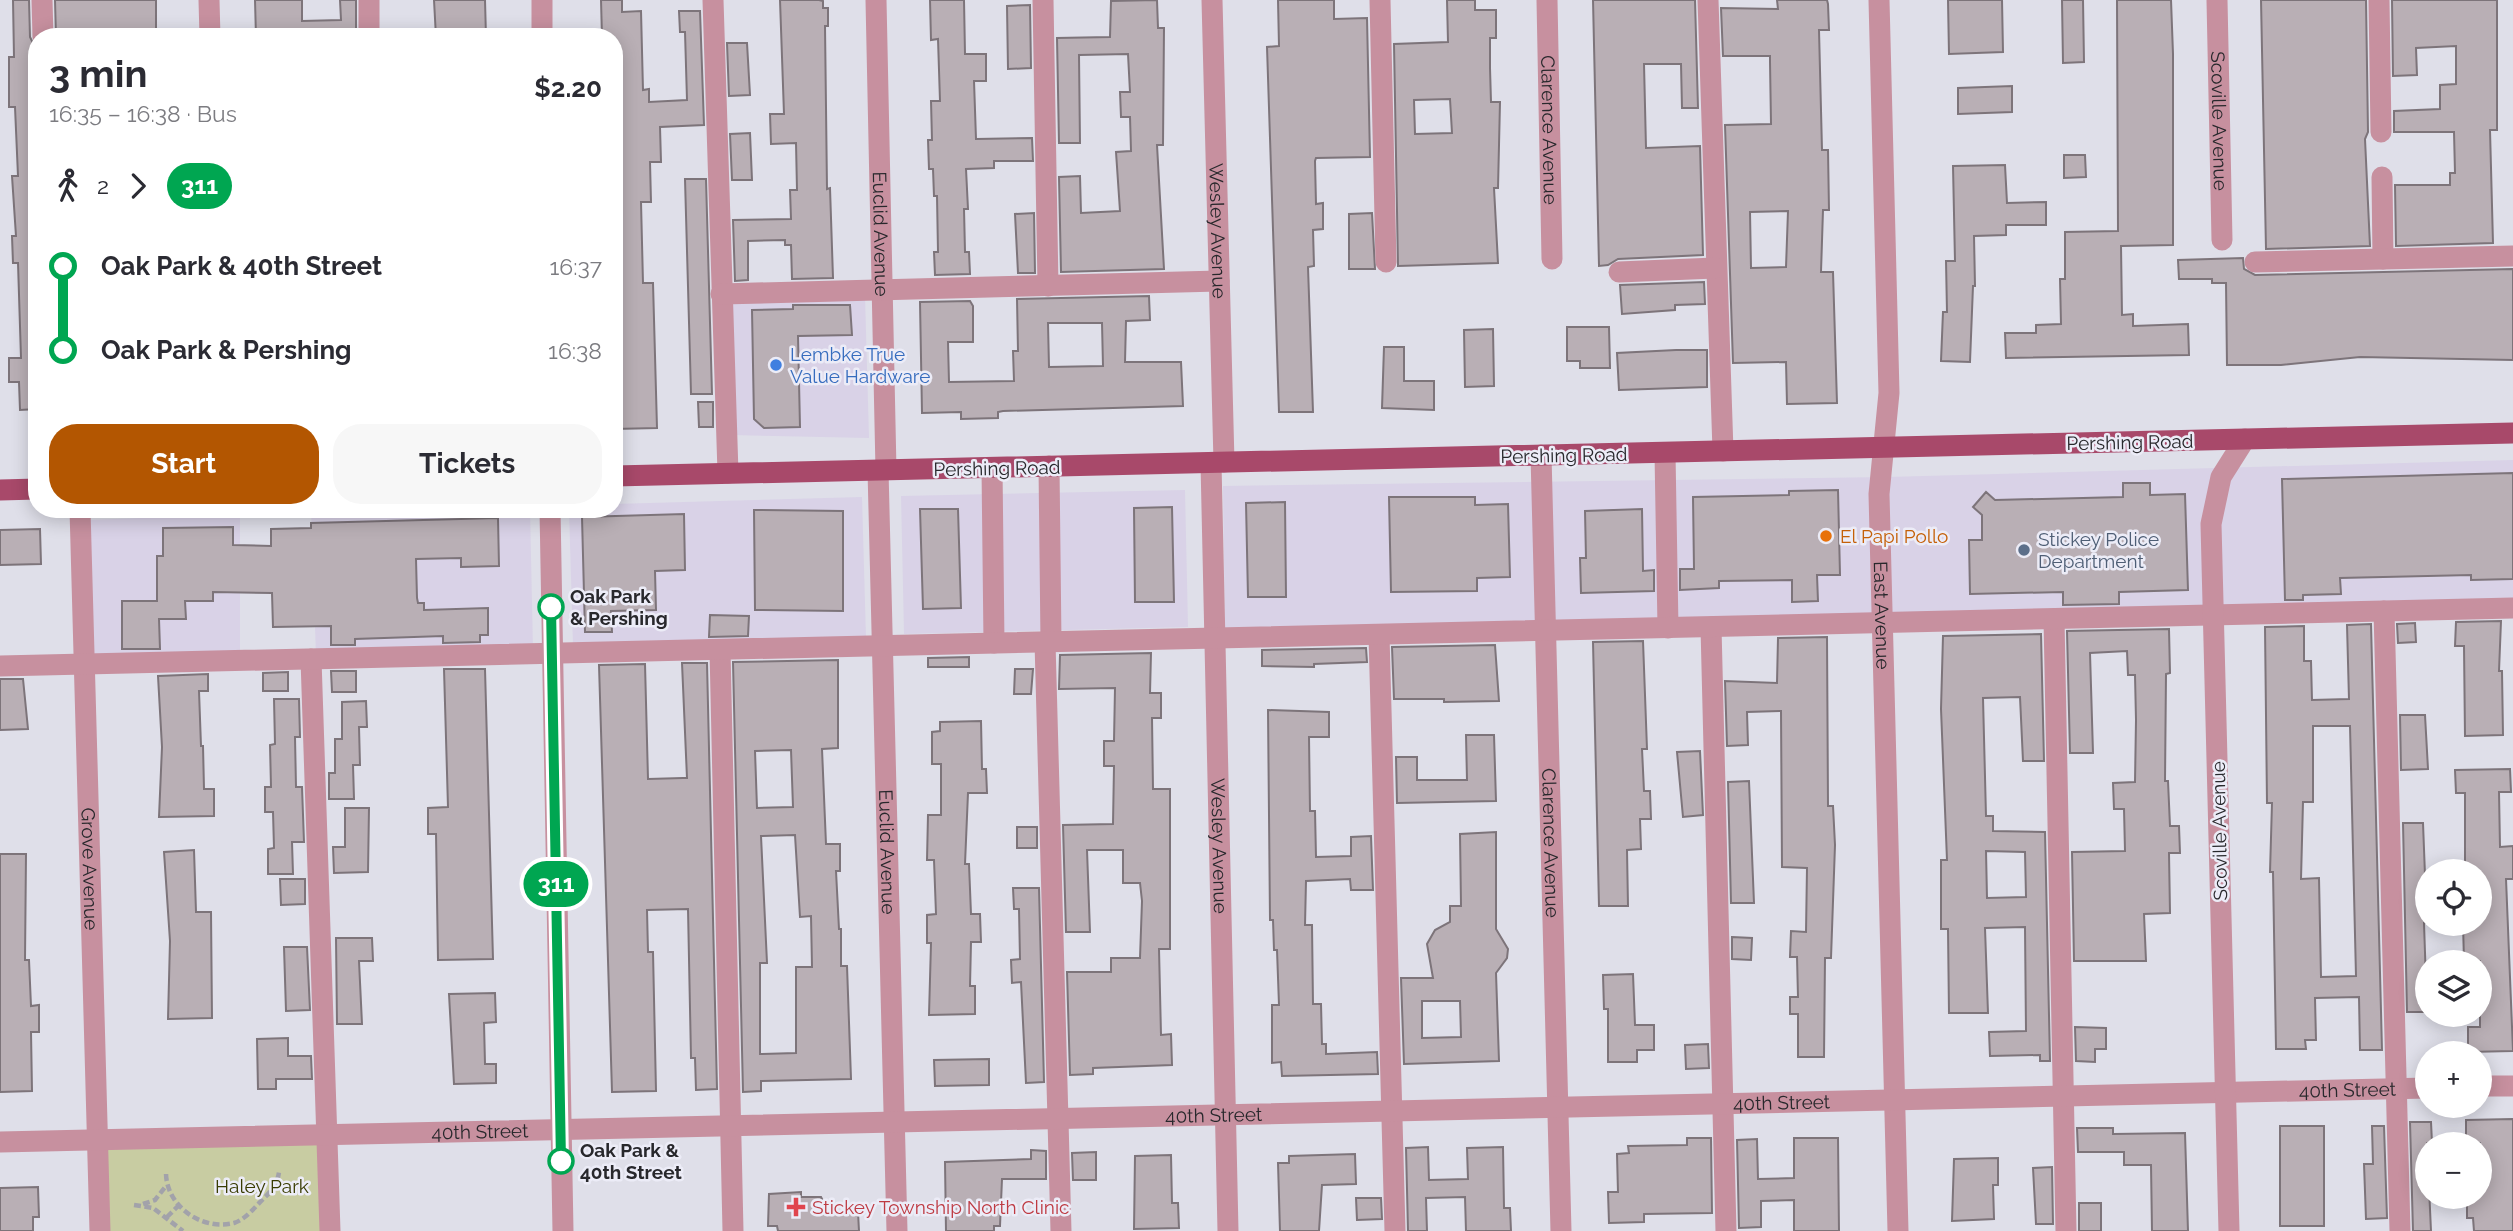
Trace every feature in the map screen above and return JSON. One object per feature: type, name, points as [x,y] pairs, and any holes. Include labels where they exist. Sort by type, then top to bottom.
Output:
[{"type":"main road","name":"Pershing Road","points":[[623,476],[2513,433]]},
{"type":"main road","points":[[0,490],[28,489]]},
{"type":"street","points":[[42,0],[43,28]]},
{"type":"street","points":[[209,0],[210,28]]},
{"type":"street","points":[[369,0],[369,28]]},
{"type":"street","points":[[542,0],[542,28]]},
{"type":"street","points":[[713,0],[728,473]]},
{"type":"street","name":"Euclid Avenue","points":[[876,0],[882,290],[883,646],[897,1231]]},
{"type":"street","points":[[1043,0],[1048,286]]},
{"type":"street","name":"Wesley Avenue","points":[[1212,0],[1219,281],[1215,638],[1228,1231]]},
{"type":"street","points":[[1380,0],[1386,262]]},
{"type":"street","name":"Clarence Avenue","points":[[1546,0],[1552,260]]},
{"type":"street","points":[[1708,0],[1723,451]]},
{"type":"street","name":"East Avenue","points":[[1879,0],[1889,393],[1879,494],[1898,1231]]},
{"type":"street","name":"Scoville Avenue","points":[[2217,0],[2222,240]]},
{"type":"street","points":[[2379,0],[2381,132]]},
{"type":"street","points":[[2382,177],[2383,259]]},
{"type":"street","points":[[2255,262],[2513,256]]},
{"type":"street","points":[[1619,272],[1715,268]]},
{"type":"street","points":[[721,294],[1219,281]]},
{"type":"street","name":"Scoville Avenue","points":[[2229,1231],[2211,524],[2221,477],[2245,439]]},
{"type":"street","points":[[1665,453],[1668,628]]},
{"type":"street","name":"Clarence Avenue","points":[[1541,455],[1561,1231]]},
{"type":"street","points":[[1049,467],[1048,642],[1061,1231]]},
{"type":"street","points":[[992,468],[994,643]]},
{"type":"street","name":"Grove Avenue","points":[[80,518],[100,1231]]},
{"type":"street","points":[[550,518],[563,1231]]},
{"type":"street","points":[[0,666],[2513,608]]},
{"type":"street","points":[[2384,611],[2400,1231]]},
{"type":"street","points":[[2054,619],[2066,1231]]},
{"type":"street","points":[[1711,626],[1726,1231]]},
{"type":"street","points":[[1379,635],[1395,1231]]},
{"type":"street","points":[[720,650],[733,1231]]},
{"type":"street","points":[[311,659],[330,1231]]},
{"type":"street","points":[[2492,1086],[2513,1086]]},
{"type":"street","name":"40th Street","points":[[0,1142],[2415,1087]]},
{"type":"path","points":[[166,1174],[166,1186],[178,1206],[188,1216],[210,1229],[235,1223],[247,1216],[270,1193],[279,1172]]},
{"type":"path","points":[[134,1205],[155,1200],[166,1186]]},
{"type":"path","points":[[142,1205],[167,1217],[183,1231]]},
{"type":"path","points":[[167,1217],[178,1206]]},
{"type":"shaded area","points":[[865,296],[869,438],[730,435],[727,300]]},
{"type":"shaded area","points":[[2513,460],[2513,606],[1225,629],[1223,486],[1887,477]]},
{"type":"shaded area","points":[[1185,490],[1188,627],[904,634],[901,496]]},
{"type":"shaded area","points":[[862,497],[866,638],[573,646],[569,518],[623,518],[623,504]]},
{"type":"shaded area","points":[[240,518],[240,658],[89,661],[90,520]]},
{"type":"shaded area","points":[[311,518],[530,518],[533,650],[316,656]]},
{"type":"green space","name":"Haley Park","points":[[320,1140],[323,1231],[107,1231],[105,1146]]},
{"type":"building","points":[[13,0],[29,0],[28,410],[20,410],[19,382],[9,382],[9,358],[21,358],[18,263],[13,263],[12,236],[16,236],[12,176],[18,176],[15,107],[9,107],[9,57],[14,57]]},
{"type":"building","points":[[55,0],[156,0],[156,28],[56,28]]},
{"type":"building","points":[[255,0],[302,0],[302,21],[341,20],[340,0],[356,0],[356,28],[256,28]]},
{"type":"building","points":[[434,0],[485,0],[486,28],[436,28]]},
{"type":"building","points":[[601,0],[622,0],[622,12],[641,11],[643,90],[649,89],[649,102],[687,100],[685,32],[680,32],[679,11],[700,11],[704,125],[660,127],[661,162],[650,162],[651,202],[641,202],[643,283],[653,283],[657,428],[623,429],[623,28],[602,28]]},
{"type":"building","points":[[780,0],[819,0],[823,1],[823,8],[828,8],[828,26],[825,26],[827,189],[830,188],[833,278],[792,279],[791,245],[785,245],[785,240],[748,241],[748,280],[735,281],[733,220],[791,219],[790,190],[797,190],[796,143],[771,144],[770,114],[784,114]]},
{"type":"building","points":[[930,0],[964,0],[965,54],[986,54],[986,81],[974,81],[976,139],[1032,138],[1033,161],[994,161],[994,168],[966,169],[968,209],[964,209],[965,252],[969,252],[970,274],[935,275],[934,252],[938,252],[937,196],[934,196],[933,169],[929,169],[928,140],[932,140],[931,101],[940,101],[938,39],[931,40]]},
{"type":"building","points":[[1157,0],[1158,28],[1164,28],[1163,145],[1157,145],[1164,269],[1061,272],[1059,177],[1080,176],[1081,213],[1120,211],[1116,152],[1131,151],[1130,117],[1121,117],[1120,92],[1130,92],[1128,54],[1079,55],[1080,143],[1059,143],[1057,38],[1110,37],[1111,1]]},
{"type":"building","points":[[1278,0],[1334,0],[1334,19],[1367,18],[1370,157],[1316,158],[1315,161],[1316,204],[1323,203],[1323,229],[1313,230],[1314,266],[1308,267],[1313,412],[1279,412],[1267,47],[1279,46]]},
{"type":"building","points":[[1447,0],[1475,0],[1475,10],[1496,10],[1496,38],[1490,38],[1490,68],[1491,102],[1500,102],[1498,188],[1494,188],[1498,263],[1398,266],[1394,44],[1448,42]],"holes":[[[1450,99],[1452,133],[1415,134],[1414,100]]]},
{"type":"building","points":[[1593,0],[1695,0],[1698,108],[1682,108],[1681,64],[1644,64],[1646,148],[1700,146],[1703,255],[1618,259],[1608,265],[1599,266]]},
{"type":"building","points":[[1777,0],[1827,0],[1828,4],[1829,30],[1819,30],[1822,150],[1828,150],[1829,210],[1823,210],[1821,272],[1833,272],[1837,403],[1787,404],[1786,362],[1733,363],[1725,125],[1771,124],[1770,56],[1723,56],[1721,8],[1778,9]],"holes":[[[1788,211],[1786,267],[1751,268],[1750,212]]]},
{"type":"building","points":[[1948,0],[2002,0],[2003,52],[1949,54]]},
{"type":"building","points":[[2062,0],[2083,0],[2084,62],[2063,63]]},
{"type":"building","points":[[2117,0],[2171,0],[2173,54],[2173,245],[2121,246],[2122,315],[2133,314],[2133,326],[2188,324],[2189,355],[2006,358],[2005,333],[2036,333],[2036,325],[2061,324],[2060,279],[2065,279],[2065,232],[2118,231]]},
{"type":"building","points":[[2261,0],[2366,0],[2368,132],[2365,139],[2370,246],[2266,249]]},
{"type":"building","points":[[2392,0],[2497,0],[2497,130],[2490,130],[2493,243],[2396,246],[2395,185],[2450,185],[2450,173],[2455,173],[2454,132],[2394,132],[2394,111],[2440,109],[2440,85],[2456,84],[2456,46],[2416,48],[2417,75],[2393,76]]},
{"type":"building","points":[[1030,5],[1031,68],[1008,69],[1007,6]]},
{"type":"building","points":[[727,43],[747,43],[750,95],[729,96]]},
{"type":"building","points":[[2012,86],[2012,112],[1958,114],[1958,88]]},
{"type":"building","points":[[750,133],[752,180],[732,180],[730,134]]},
{"type":"building","points":[[2064,155],[2085,155],[2086,177],[2064,178]]},
{"type":"building","points":[[2005,165],[2007,203],[2046,202],[2046,225],[2006,225],[2006,235],[1974,236],[1975,286],[1970,362],[1941,361],[1943,312],[1947,312],[1946,261],[1955,261],[1953,166]]},
{"type":"building","points":[[685,179],[706,179],[712,394],[691,394]]},
{"type":"building","points":[[1034,213],[1035,273],[1018,273],[1015,214]]},
{"type":"building","points":[[1372,213],[1375,269],[1349,269],[1349,214]]},
{"type":"building","points":[[2243,258],[2244,269],[2255,275],[2513,269],[2513,360],[2360,357],[2281,365],[2227,365],[2226,283],[2212,283],[2212,279],[2179,279],[2178,260]]},
{"type":"building","points":[[1704,282],[1705,304],[1675,305],[1675,310],[1622,314],[1620,285]]},
{"type":"building","points":[[1149,296],[1150,320],[1126,321],[1125,362],[1181,362],[1183,406],[1003,411],[998,412],[998,418],[961,419],[961,412],[922,413],[920,302],[970,301],[973,306],[973,342],[948,342],[949,382],[1014,381],[1013,351],[1018,351],[1017,299]],"holes":[[[1048,323],[1102,323],[1103,366],[1049,367]]]},
{"type":"building","name":"Lembke True Value Hardware","points":[[793,305],[850,305],[852,335],[798,336],[800,427],[764,428],[754,419],[752,310],[793,309]]},
{"type":"building","points":[[1567,327],[1609,327],[1610,368],[1580,368],[1580,361],[1567,361]]},
{"type":"building","points":[[1493,329],[1494,386],[1465,387],[1464,330]]},
{"type":"building","points":[[1384,347],[1404,347],[1404,381],[1434,381],[1434,410],[1382,408]]},
{"type":"building","points":[[1707,350],[1707,387],[1619,390],[1617,353]]},
{"type":"building","points":[[698,402],[713,402],[713,427],[699,427]]},
{"type":"building","points":[[2513,473],[2513,579],[2471,580],[2471,575],[2340,578],[2341,594],[2303,595],[2303,600],[2285,600],[2282,479]]},
{"type":"building","points":[[2123,483],[2150,483],[2150,495],[2185,494],[2188,590],[2119,592],[2119,604],[2063,605],[2063,592],[1970,594],[1969,540],[1982,540],[1982,515],[1973,507],[1986,492],[1995,500],[2123,497]]},
{"type":"building","points":[[1838,490],[1840,575],[1817,575],[1818,601],[1792,602],[1792,580],[1719,581],[1719,588],[1680,590],[1680,569],[1694,569],[1693,497],[1789,495],[1789,491]]},
{"type":"building","points":[[1389,497],[1475,497],[1475,505],[1508,504],[1510,577],[1477,578],[1477,591],[1391,592]]},
{"type":"building","points":[[1285,502],[1286,597],[1248,597],[1246,503]]},
{"type":"building","points":[[1172,507],[1174,602],[1135,602],[1134,508]]},
{"type":"building","points":[[920,509],[958,509],[961,608],[923,609]]},
{"type":"building","points":[[1642,509],[1643,571],[1654,570],[1654,591],[1581,593],[1580,558],[1586,558],[1585,511]]},
{"type":"building","points":[[754,510],[843,511],[843,611],[755,610]]},
{"type":"building","points":[[684,514],[685,570],[655,571],[656,610],[611,611],[612,632],[585,632],[582,518],[623,518],[623,516]]},
{"type":"building","points":[[498,518],[499,566],[461,567],[461,558],[416,559],[417,598],[418,603],[424,603],[424,610],[488,608],[488,635],[480,635],[480,642],[443,643],[443,636],[355,639],[355,645],[331,645],[331,626],[273,627],[272,593],[213,592],[213,601],[185,601],[186,619],[159,619],[160,649],[122,649],[122,601],[157,601],[157,556],[163,556],[163,528],[233,527],[233,545],[271,546],[271,529],[311,528],[311,523]]},
{"type":"building","points":[[40,529],[41,564],[0,565],[0,530]]},
{"type":"building","points":[[710,615],[749,616],[748,636],[709,637]]},
{"type":"building","points":[[2501,621],[2499,671],[2502,671],[2503,735],[2465,736],[2464,646],[2455,646],[2456,622]]},
{"type":"building","points":[[2415,623],[2416,642],[2398,643],[2397,624]]},
{"type":"building","points":[[2371,624],[2382,1050],[2360,1050],[2359,997],[2315,998],[2316,1040],[2305,1040],[2306,1049],[2276,1049],[2273,872],[2270,872],[2272,803],[2267,803],[2265,627],[2304,626],[2304,661],[2311,661],[2312,700],[2349,699],[2347,625]],"holes":[[[2313,726],[2350,726],[2356,976],[2321,977],[2319,878],[2301,879],[2303,802],[2313,802]]]},
{"type":"building","points":[[2169,629],[2170,673],[2166,674],[2165,781],[2168,781],[2170,826],[2179,826],[2180,853],[2169,853],[2170,913],[2144,914],[2146,961],[2074,961],[2072,852],[2125,851],[2124,809],[2114,809],[2113,783],[2135,782],[2136,720],[2135,675],[2128,675],[2127,651],[2090,653],[2093,753],[2070,753],[2067,631]]},
{"type":"building","points":[[2041,634],[2044,761],[2023,761],[2020,697],[1983,698],[1986,816],[1993,816],[1993,831],[2045,832],[2050,1061],[2040,1061],[2040,1055],[1990,1056],[1989,1032],[2026,1031],[2025,927],[1985,928],[1988,1013],[1949,1013],[1948,929],[1941,929],[1941,860],[1947,860],[1941,709],[1943,636]],"holes":[[[1986,851],[2025,852],[2026,897],[1987,898]]]},
{"type":"building","points":[[1827,637],[1828,806],[1833,806],[1835,845],[1831,958],[1825,958],[1824,1057],[1798,1057],[1798,1014],[1790,1014],[1790,997],[1798,997],[1797,957],[1790,957],[1791,931],[1806,932],[1807,868],[1782,867],[1781,711],[1747,712],[1748,745],[1727,746],[1725,681],[1777,683],[1778,638]]},
{"type":"building","points":[[1643,641],[1647,749],[1642,749],[1644,791],[1650,791],[1651,819],[1640,819],[1641,849],[1627,850],[1628,906],[1599,906],[1593,642]]},
{"type":"building","points":[[1495,645],[1499,701],[1394,699],[1392,647]]},
{"type":"building","points":[[1366,648],[1367,662],[1314,664],[1314,667],[1262,666],[1262,650]]},
{"type":"building","points":[[1151,653],[1150,693],[1161,693],[1161,718],[1152,718],[1153,789],[1170,789],[1170,949],[1159,949],[1161,1035],[1171,1034],[1172,1065],[1093,1068],[1093,1074],[1070,1075],[1067,972],[1111,972],[1111,958],[1140,958],[1142,901],[1140,883],[1123,883],[1123,850],[1087,850],[1090,932],[1066,932],[1063,825],[1113,824],[1114,766],[1104,766],[1104,741],[1114,741],[1115,688],[1059,689],[1060,655]]},
{"type":"building","points":[[969,657],[969,667],[928,667],[928,658]]},
{"type":"building","points":[[838,660],[838,748],[822,749],[826,844],[840,844],[840,871],[836,871],[841,966],[847,966],[851,1079],[761,1081],[761,1091],[743,1092],[733,662]],"holes":[[[791,750],[793,807],[757,808],[755,751]],[[795,835],[800,917],[811,916],[812,967],[796,967],[796,1053],[760,1054],[760,963],[767,963],[761,836]]]},
{"type":"building","points":[[682,663],[707,663],[717,1089],[696,1090],[695,1058],[691,1058],[688,909],[647,910],[648,952],[653,952],[656,1091],[612,1092],[599,665],[645,664],[648,779],[687,778]]},
{"type":"building","points":[[444,669],[485,669],[493,959],[438,960],[436,834],[428,834],[428,808],[448,807]]},
{"type":"building","points":[[1015,669],[1033,669],[1031,694],[1014,694]]},
{"type":"building","points":[[331,671],[356,671],[356,692],[332,692]]},
{"type":"building","points":[[288,672],[288,691],[263,691],[263,673]]},
{"type":"building","points":[[208,674],[208,691],[199,691],[201,746],[204,789],[214,789],[214,816],[159,817],[162,747],[158,676]]},
{"type":"building","points":[[0,679],[23,679],[28,729],[0,730]]},
{"type":"building","points":[[274,699],[299,699],[300,737],[295,737],[296,787],[302,787],[304,842],[292,842],[293,874],[268,874],[268,849],[274,848],[273,812],[265,812],[265,787],[271,787],[270,745],[275,744]]},
{"type":"building","points":[[366,701],[367,727],[359,727],[360,765],[353,765],[354,799],[329,799],[329,773],[335,773],[335,739],[342,739],[342,702]]},
{"type":"building","points":[[1268,710],[1329,712],[1329,737],[1309,737],[1310,811],[1315,811],[1316,857],[1351,856],[1351,837],[1371,836],[1373,890],[1351,890],[1350,879],[1306,881],[1305,925],[1312,925],[1313,1004],[1321,1004],[1322,1044],[1326,1044],[1326,1054],[1377,1052],[1378,1074],[1282,1076],[1281,1062],[1272,1063],[1272,1005],[1279,1005],[1277,950],[1274,950],[1273,920],[1270,920]]},
{"type":"building","points":[[2400,715],[2425,715],[2428,769],[2401,770]]},
{"type":"building","points":[[981,721],[982,769],[986,769],[987,793],[968,793],[965,864],[969,864],[971,914],[980,914],[981,942],[971,942],[970,986],[975,986],[975,1014],[929,1015],[931,943],[927,943],[927,915],[936,914],[934,860],[927,860],[928,815],[941,815],[941,764],[932,764],[932,732],[940,731],[940,722]]},
{"type":"building","points":[[1466,735],[1494,735],[1496,801],[1397,803],[1396,757],[1417,757],[1417,780],[1467,780]]},
{"type":"building","points":[[1700,751],[1703,815],[1683,817],[1677,752]]},
{"type":"building","points":[[2510,769],[2511,792],[2499,792],[2500,847],[2513,846],[2513,879],[2506,879],[2513,1051],[2492,1051],[2492,1041],[2468,1041],[2468,1027],[2492,1027],[2492,950],[2464,950],[2463,936],[2492,936],[2492,859],[2465,859],[2465,793],[2456,793],[2455,770]]},
{"type":"building","points":[[1749,781],[1754,903],[1731,903],[1728,782]]},
{"type":"building","points":[[345,808],[369,808],[368,872],[334,873],[333,847],[345,847]]},
{"type":"building","points":[[2403,823],[2423,823],[2424,859],[2415,859],[2415,936],[2424,936],[2425,950],[2415,950],[2415,1012],[2407,1012]]},
{"type":"building","points":[[1017,827],[1037,827],[1037,848],[1017,848]]},
{"type":"building","points":[[1496,832],[1496,929],[1508,949],[1507,958],[1496,973],[1499,1061],[1404,1064],[1401,978],[1433,978],[1427,944],[1435,930],[1450,922],[1450,906],[1461,906],[1460,834]],"holes":[[[1422,1001],[1460,1001],[1461,1037],[1422,1038]]]},
{"type":"building","points":[[194,850],[196,912],[211,912],[212,1018],[168,1019],[170,941],[164,852]]},
{"type":"building","points":[[0,854],[26,854],[25,960],[29,960],[31,1006],[39,1005],[39,1032],[31,1032],[32,1091],[0,1092]]},
{"type":"building","points":[[280,879],[305,879],[305,904],[281,905]]},
{"type":"building","points":[[1013,888],[1039,888],[1044,1082],[1026,1083],[1021,982],[1012,983],[1011,960],[1020,959],[1019,909],[1014,909]]},
{"type":"building","points":[[1732,937],[1752,938],[1751,960],[1732,959]]},
{"type":"building","points":[[336,938],[372,938],[373,961],[359,961],[362,1024],[337,1024]]},
{"type":"building","points":[[284,947],[307,947],[310,1010],[286,1011]]},
{"type":"building","points":[[1633,974],[1635,1025],[1654,1025],[1654,1050],[1637,1050],[1637,1062],[1608,1062],[1608,1009],[1604,1009],[1603,975]]},
{"type":"building","points":[[495,993],[496,1022],[484,1023],[485,1064],[496,1064],[496,1083],[454,1084],[449,994]]},
{"type":"building","points":[[2075,1027],[2106,1028],[2106,1049],[2095,1049],[2095,1062],[2076,1061]]},
{"type":"building","points":[[288,1038],[288,1056],[311,1056],[312,1079],[276,1079],[276,1089],[258,1089],[257,1039]]},
{"type":"building","points":[[1708,1044],[1709,1068],[1686,1069],[1685,1045]]},
{"type":"building","points":[[989,1059],[989,1085],[935,1086],[934,1060]]},
{"type":"building","points":[[2513,1119],[2513,1231],[2474,1231],[2473,1218],[2467,1218],[2467,1209],[2492,1209],[2492,1132],[2466,1132],[2466,1120]]},
{"type":"building","points":[[2410,1122],[2431,1122],[2431,1132],[2415,1132],[2415,1209],[2430,1209],[2431,1231],[2413,1231]]},
{"type":"building","points":[[2280,1126],[2324,1126],[2324,1226],[2280,1226]]},
{"type":"building","points":[[2372,1126],[2384,1126],[2387,1218],[2366,1219],[2364,1164],[2373,1164]]},
{"type":"building","points":[[2077,1128],[2113,1128],[2113,1134],[2185,1133],[2188,1231],[2152,1231],[2151,1165],[2124,1165],[2124,1152],[2078,1152]]},
{"type":"building","points":[[1687,1138],[1711,1138],[1712,1213],[1644,1214],[1644,1222],[1609,1223],[1608,1192],[1618,1192],[1617,1154],[1629,1153],[1628,1146],[1687,1145]]},
{"type":"building","points":[[1794,1138],[1838,1138],[1839,1231],[1794,1231],[1794,1200],[1761,1201],[1761,1227],[1739,1228],[1737,1140],[1757,1139],[1758,1179],[1794,1178]]},
{"type":"building","points":[[1428,1147],[1429,1180],[1468,1179],[1467,1148],[1503,1147],[1504,1208],[1510,1208],[1511,1231],[1466,1231],[1465,1197],[1426,1198],[1427,1231],[1408,1231],[1406,1148]]},
{"type":"building","points":[[1031,1150],[1046,1151],[1046,1179],[1002,1179],[1000,1226],[994,1226],[994,1231],[946,1231],[945,1162],[1031,1159]]},
{"type":"building","points":[[1096,1152],[1096,1180],[1073,1180],[1072,1153]]},
{"type":"building","points":[[1355,1154],[1356,1184],[1322,1185],[1319,1231],[1280,1231],[1278,1163],[1289,1163],[1289,1156]]},
{"type":"building","points":[[1171,1155],[1172,1203],[1178,1203],[1179,1228],[1134,1229],[1135,1156]]},
{"type":"building","points":[[1998,1158],[1998,1185],[1993,1185],[1994,1219],[1952,1221],[1954,1159]]},
{"type":"building","points":[[2052,1167],[2053,1224],[2036,1224],[2033,1168]]},
{"type":"building","points":[[38,1187],[39,1217],[33,1217],[33,1231],[0,1231],[0,1188]]},
{"type":"building","name":"Stickey Township North Clinic","points":[[801,1192],[801,1197],[821,1197],[830,1214],[858,1212],[859,1231],[778,1231],[777,1226],[768,1226],[769,1194]]},
{"type":"building","points":[[1356,1198],[1381,1198],[1382,1219],[1357,1220]]},
{"type":"building","points":[[2079,1203],[2101,1203],[2101,1231],[2079,1231]]},
{"type":"bus line","name":"311","points":[[551,607],[561,1161]]},
{"type":"place","name":"Lembke True Value Hardware","points":[[776,365]]},
{"type":"place","name":"El Papi Pollo","points":[[1826,536]]},
{"type":"place","name":"Stickey Police Department","points":[[2024,550]]},
{"type":"place","name":"Oak Park & Pershing","points":[[551,607]]},
{"type":"place","name":"Oak Park & 40th Street","points":[[561,1161]]},
{"type":"place","name":"Stickey Township North Clinic","points":[[796,1207]]}]
